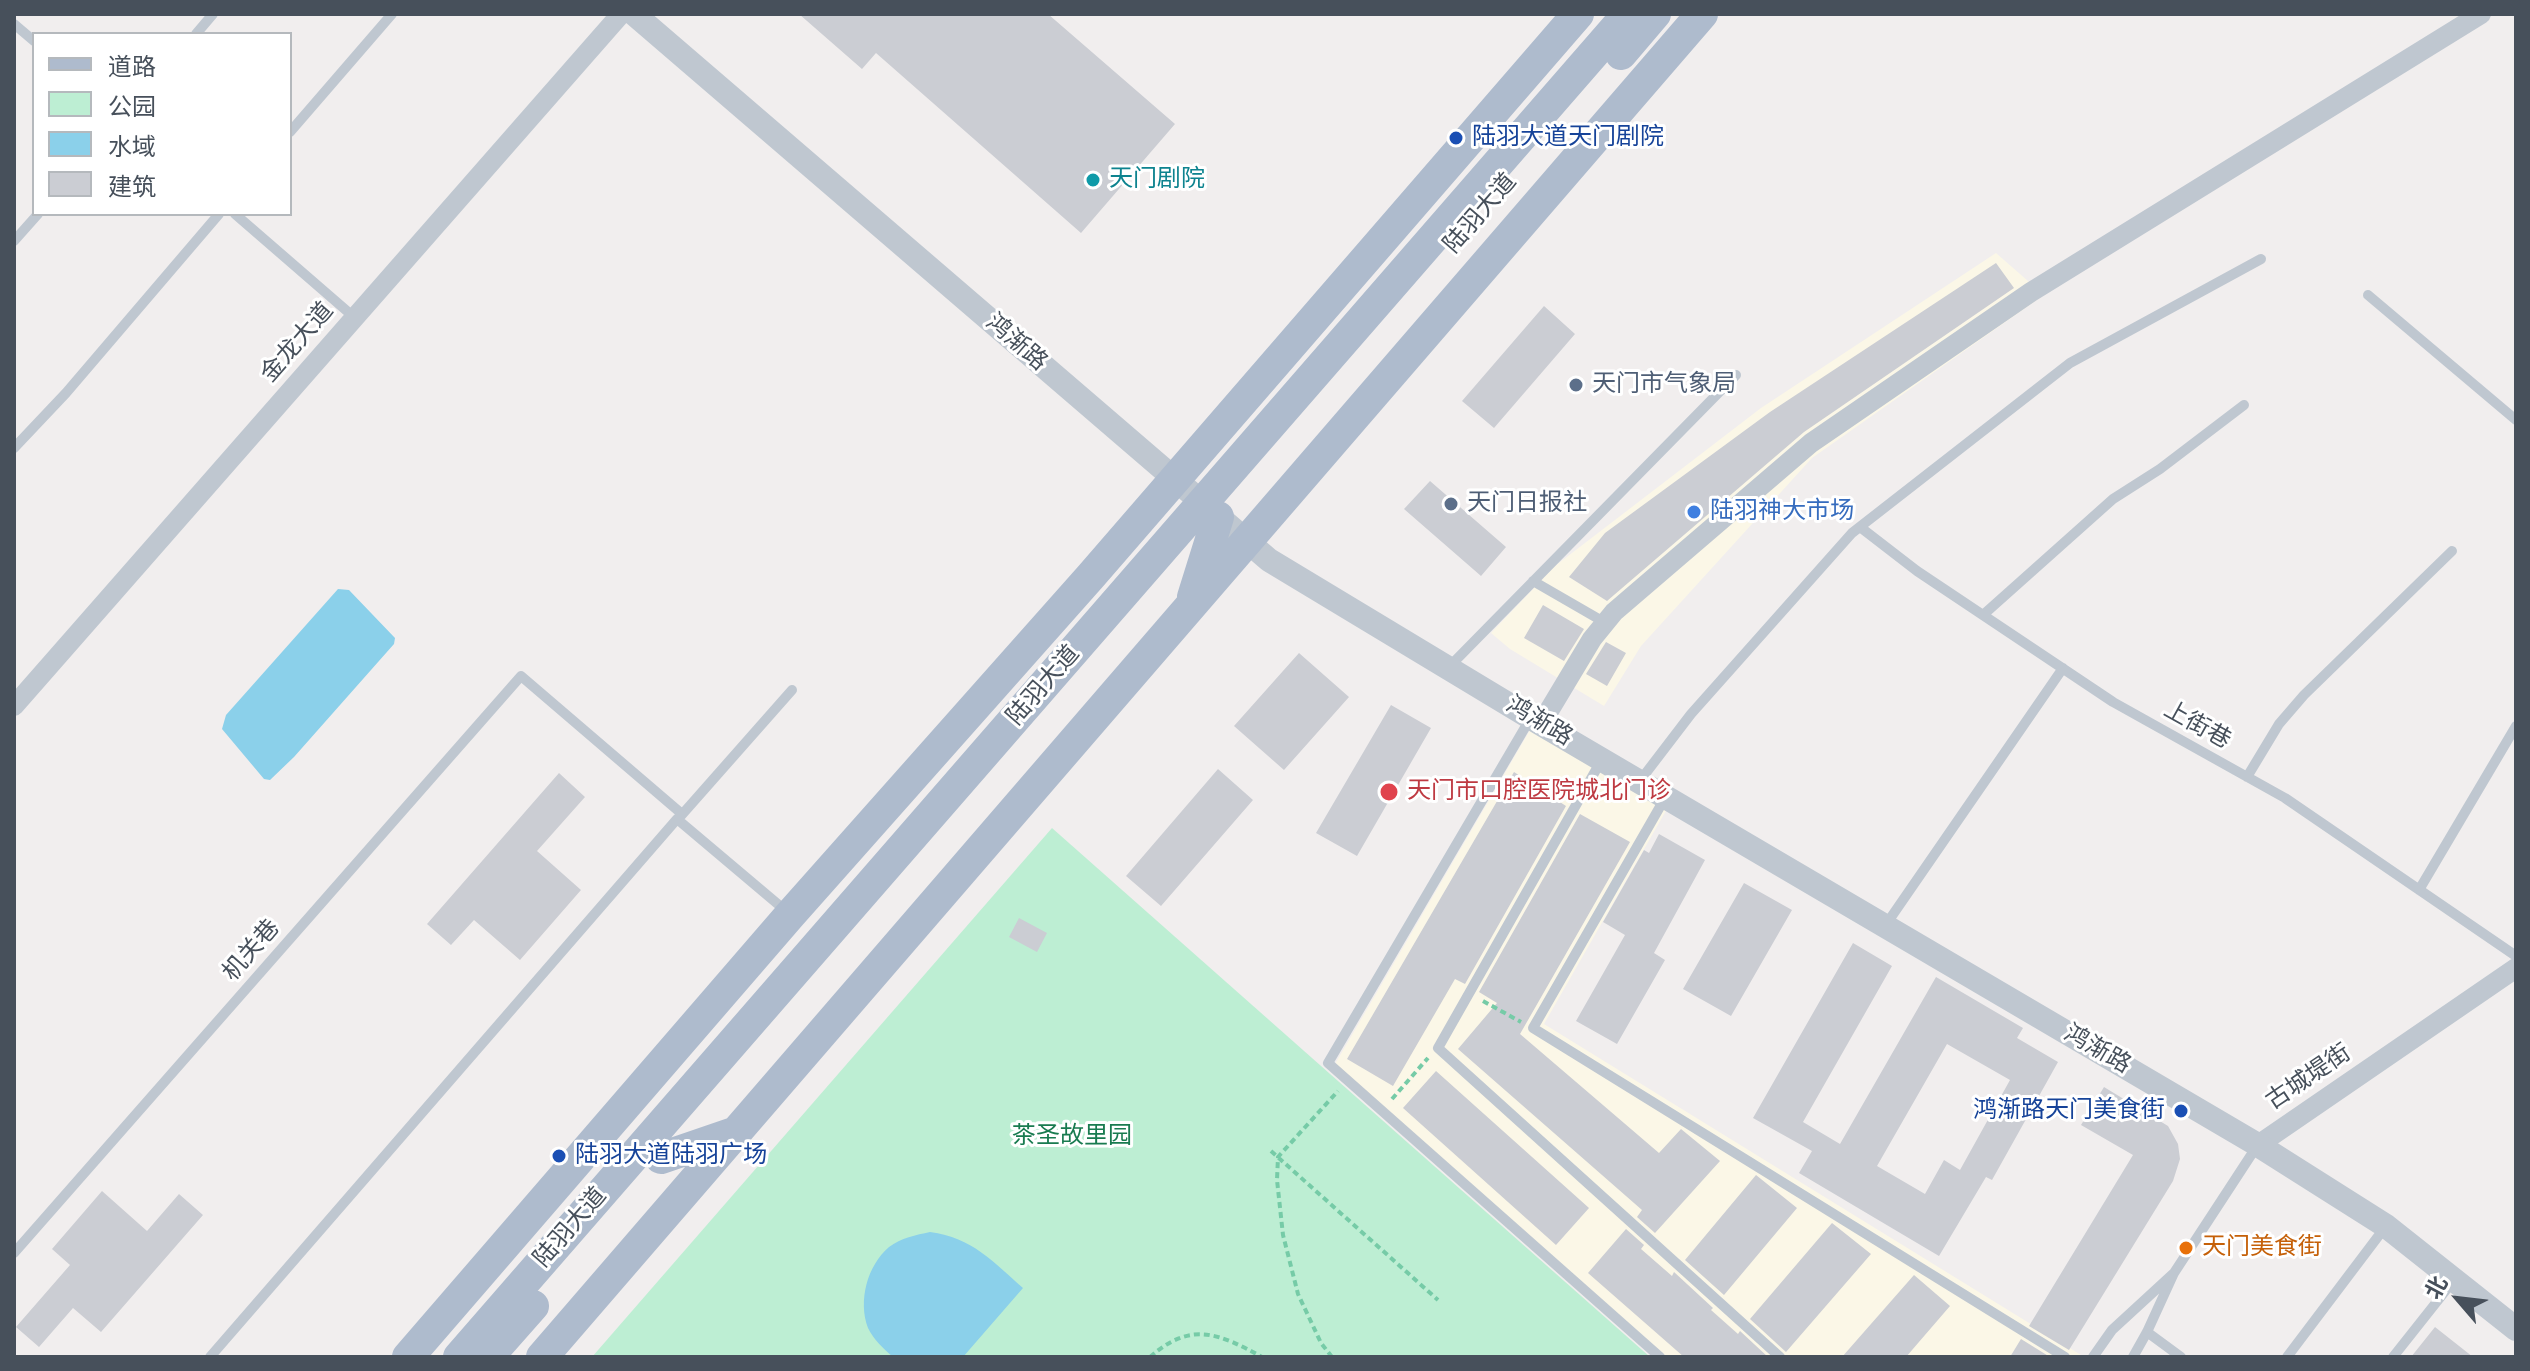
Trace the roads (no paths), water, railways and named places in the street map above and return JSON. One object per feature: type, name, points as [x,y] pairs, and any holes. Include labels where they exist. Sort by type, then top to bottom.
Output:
[{"type":"main road","points":[[408,1357],[1578,14]]},
{"type":"main road","name":"陆羽大道","points":[[459,1357],[485,1344],[661,1158],[1628,14]]},
{"type":"main road","name":"陆羽大道","points":[[485,1344],[1210,511],[1655,14]]},
{"type":"main road","points":[[542,1357],[1702,14]]},
{"type":"main road","points":[[1091,576],[1210,511]]},
{"type":"main road","points":[[1188,611],[1210,511]]},
{"type":"main road","points":[[661,1158],[736,1133]]},
{"type":"main road","points":[[485,1344],[529,1216]]},
{"type":"street","name":"金龙大道","points":[[14,706],[621,14]]},
{"type":"street","name":"鸿渐路","points":[[634,14],[1210,511],[1292,576],[2258,1145],[2386,1226],[2516,1329]]},
{"type":"street","points":[[1536,721],[1604,622],[1811,443],[2031,292],[2481,14]]},
{"type":"street","name":"古城堤街","points":[[2258,1145],[2516,968]]},
{"type":"lane","points":[[198,32],[213,14]]},
{"type":"lane","points":[[292,130],[392,14]]},
{"type":"lane","points":[[14,24],[32,39]]},
{"type":"lane","points":[[14,241],[36,216]]},
{"type":"lane","points":[[14,448],[66,393],[217,216]]},
{"type":"lane","points":[[237,216],[355,318]]},
{"type":"lane","points":[[1639,782],[1691,714],[1860,527],[2070,363],[2261,259]]},
{"type":"lane","points":[[2368,295],[2516,420]]},
{"type":"lane","points":[[1448,668],[1736,375]]},
{"type":"lane","points":[[1983,615],[2113,499],[2160,469],[2244,405]]},
{"type":"lane","name":"上街巷","points":[[1860,527],[1917,571],[2113,702],[2285,798],[2516,956]]},
{"type":"lane","points":[[2247,777],[2279,724],[2304,695],[2452,551]]},
{"type":"lane","points":[[1533,581],[1604,622]]},
{"type":"lane","points":[[1885,926],[2063,668]]},
{"type":"lane","name":"机关巷","points":[[14,1253],[521,676],[680,817]]},
{"type":"lane","points":[[210,1357],[792,690]]},
{"type":"lane","points":[[1536,721],[1328,1063],[1660,1357]]},
{"type":"lane","points":[[2419,890],[2516,726]]},
{"type":"lane","points":[[1602,759],[1438,1048],[1780,1357]]},
{"type":"lane","points":[[1666,797],[1533,1028],[2065,1357]]},
{"type":"lane","points":[[680,817],[790,915]]},
{"type":"lane","name":"古城堤街","points":[[2133,1357],[2174,1273],[2258,1145]]},
{"type":"lane","points":[[2287,1357],[2386,1226]]},
{"type":"lane","name":"古城堤街","points":[[2093,1357],[2112,1330],[2174,1273]]},
{"type":"lane","points":[[2393,1357],[2454,1279]]},
{"type":"lane","points":[[2147,1332],[2181,1357]]},
{"type":"water","points":[[338,589],[349,590],[395,638],[394,644],[294,757],[270,780],[264,779],[222,729],[226,715]]},
{"type":"water","points":[[930,1232],[970,1245],[1023,1288],[963,1357],[893,1357],[868,1328],[864,1307],[866,1284],[875,1264],[889,1247]]},
{"type":"place","name":"陆羽大道天门剧院","points":[[1456,138]]},
{"type":"place","name":"天门剧院","points":[[1093,180]]},
{"type":"place","name":"天门市气象局","points":[[1576,385]]},
{"type":"place","name":"天门日报社","points":[[1451,504]]},
{"type":"place","name":"陆羽神大市场","points":[[1694,512]]},
{"type":"place","name":"天门市口腔医院城北门诊","points":[[1389,792]]},
{"type":"place","name":"鸿渐路天门美食街","points":[[2181,1111]]},
{"type":"place","name":"陆羽大道陆羽广场","points":[[559,1156]]},
{"type":"place","name":"天门美食街","points":[[2186,1248]]},
{"type":"park label","name":"茶圣故里园","points":[[1072,1137]]}]
